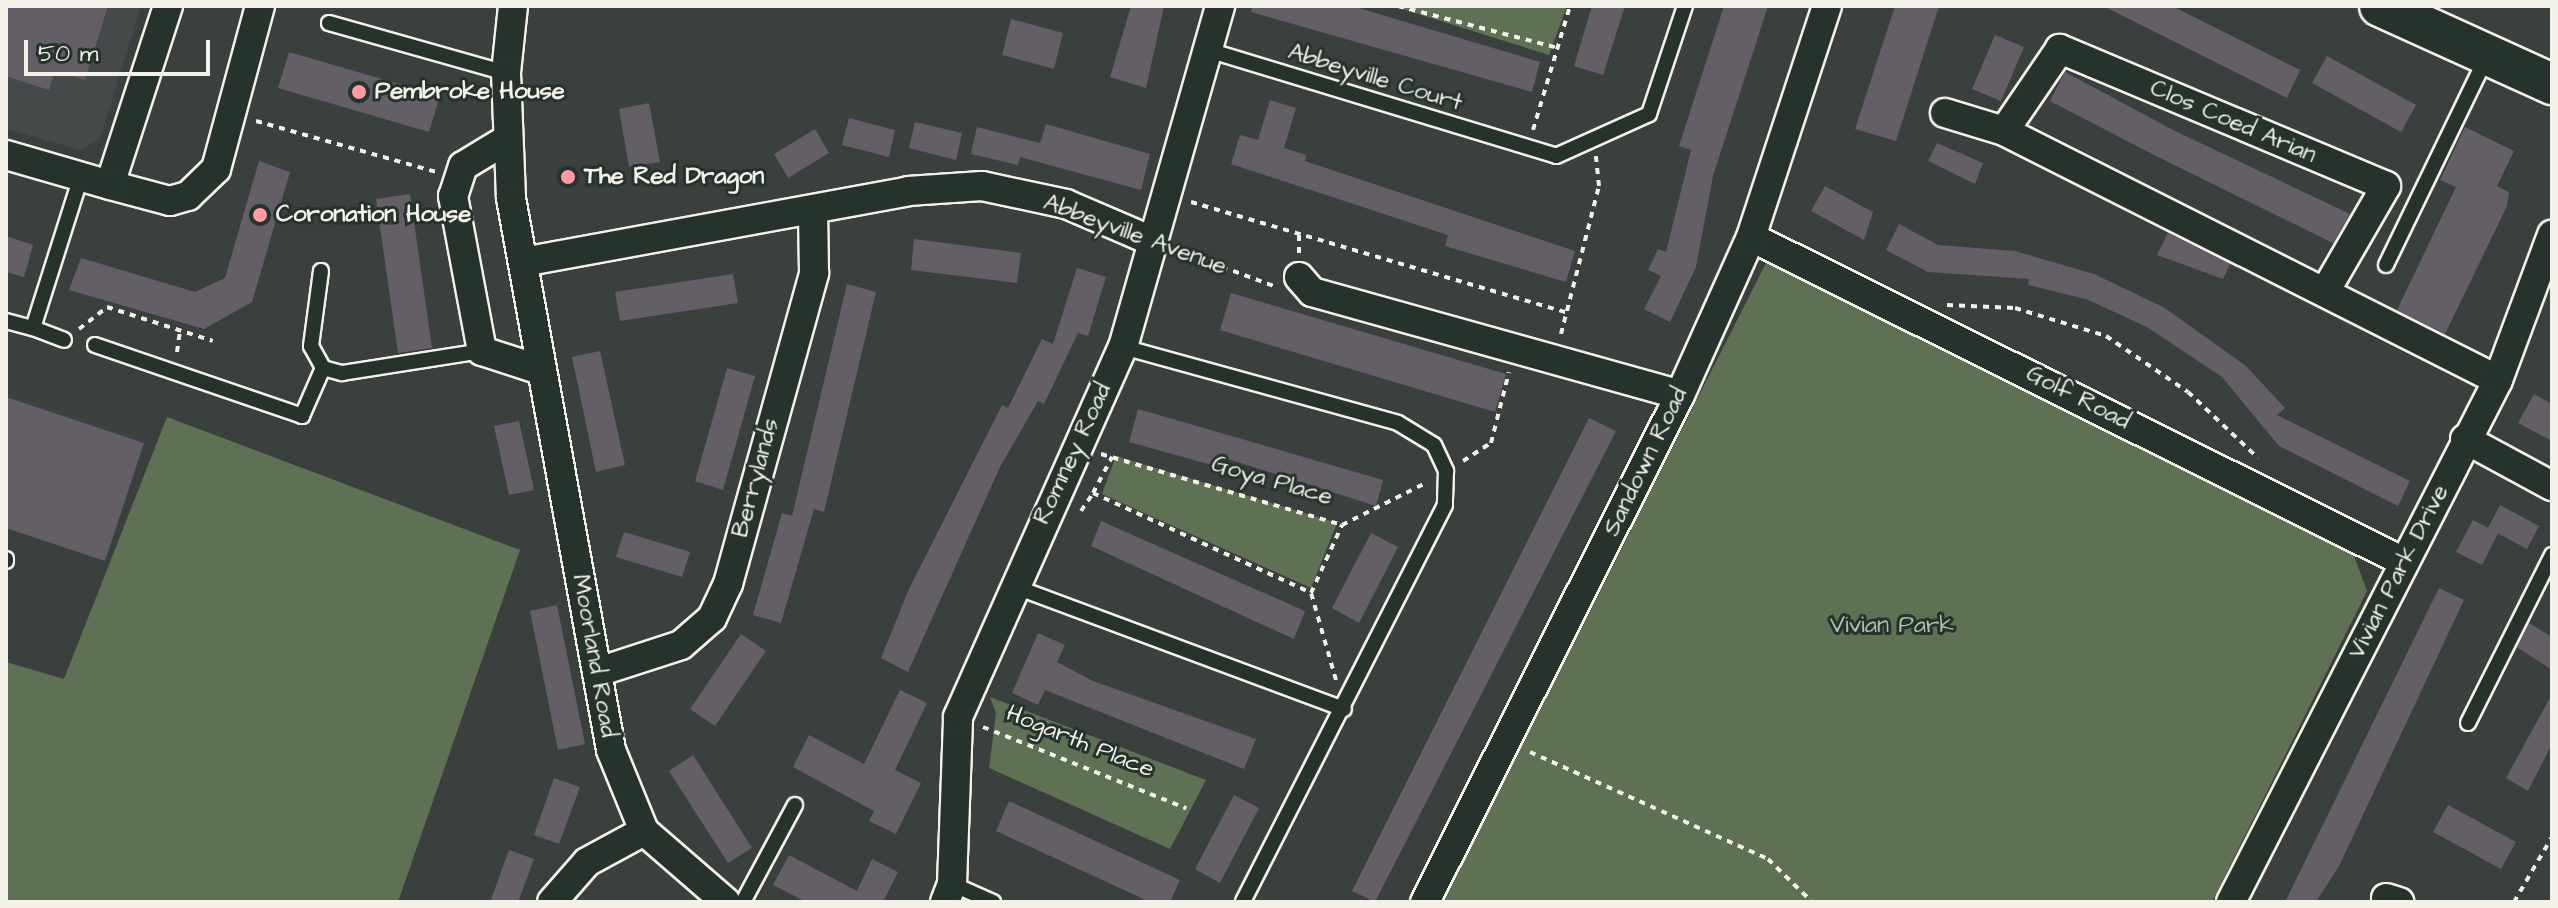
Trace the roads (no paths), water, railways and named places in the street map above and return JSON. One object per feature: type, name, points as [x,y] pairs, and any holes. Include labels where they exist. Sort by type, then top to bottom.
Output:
[{"type":"street","points":[[110,185],[168,6]]},
{"type":"street","points":[[6,155],[150,199],[188,196],[216,169],[260,6]]},
{"type":"street","name":"Moorland Road","points":[[513,6],[506,73],[506,140],[541,370],[611,750],[644,831],[726,902]]},
{"type":"street","name":"Romney Road","points":[[948,893],[958,717],[1013,586],[1123,347],[1220,6]]},
{"type":"street","name":"Sandown Road","points":[[1425,902],[1680,395],[1751,237],[1827,6]]},
{"type":"street","points":[[2380,6],[2552,84]]},
{"type":"street","name":"Clos Coed Arian","points":[[2004,131],[2060,49],[2386,186],[2326,290]]},
{"type":"street","points":[[1945,113],[2004,131],[2326,290],[2498,380]]},
{"type":"street","points":[[506,140],[454,178],[482,351],[541,370]]},
{"type":"street","name":"Abbeyville Avenue","points":[[523,262],[813,211],[908,191],[982,186],[1066,204],[1152,241]]},
{"type":"street","name":"Berrylands","points":[[598,672],[681,645],[712,618],[728,584],[814,273],[813,211]]},
{"type":"street","name":"Vivian Park Drive","points":[[2231,902],[2465,439],[2498,380],[2552,235]]},
{"type":"street","name":"Golf Road","points":[[1751,237],[1911,311],[2270,497],[2404,562]]},
{"type":"street","points":[[1299,277],[1312,292],[1680,395]]},
{"type":"street","points":[[2465,439],[2552,486]]},
{"type":"street","points":[[552,902],[587,862],[644,831]]},
{"type":"lane","name":"Abbeyville Court","points":[[1208,50],[1556,156],[1649,114],[1685,6]]},
{"type":"lane","points":[[329,23],[506,73]]},
{"type":"lane","points":[[2386,265],[2488,54]]},
{"type":"lane","points":[[33,328],[81,177]]},
{"type":"lane","points":[[321,271],[311,346],[323,368],[342,373],[482,351]]},
{"type":"lane","points":[[6,321],[64,340]]},
{"type":"lane","points":[[95,345],[302,416],[323,368]]},
{"type":"lane","points":[[1123,347],[1398,423],[1434,445],[1446,471],[1445,505],[1344,709],[1243,902]]},
{"type":"lane","points":[[2468,723],[2552,555]]},
{"type":"lane","points":[[1013,586],[1344,709]]},
{"type":"lane","points":[[743,902],[795,805]]},
{"type":"lane","points":[[948,893],[993,902]]},
{"type":"place","name":"Pembroke House","points":[[359,92]]},
{"type":"place","name":"The Red Dragon","points":[[568,177]]},
{"type":"place","name":"Coronation House","points":[[260,215]]},
{"type":"park label","name":"Vivian Park","points":[[1892,626]]}]
